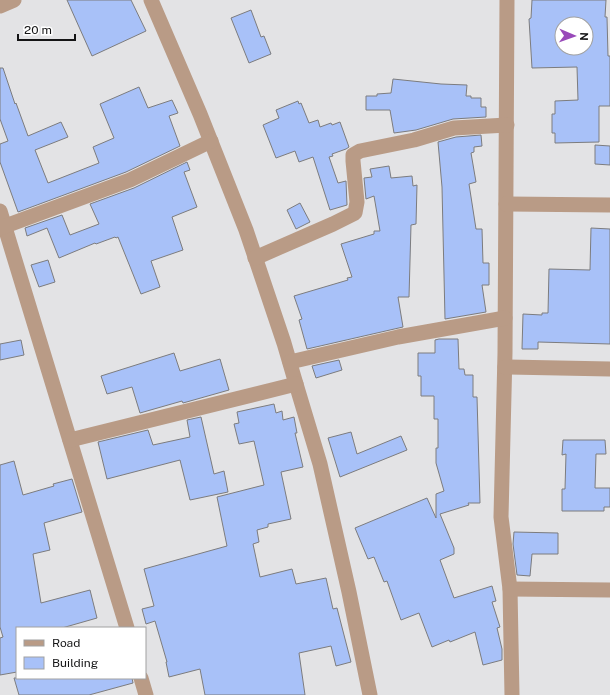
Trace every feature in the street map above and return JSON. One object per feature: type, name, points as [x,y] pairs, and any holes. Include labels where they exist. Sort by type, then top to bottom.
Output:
[{"type":"street","points":[[0,6],[14,0]]},
{"type":"street","points":[[151,0],[210,141],[255,258],[290,362],[320,464],[349,592],[370,695]]},
{"type":"street","points":[[507,0],[505,367],[501,518],[510,589],[512,695]]},
{"type":"street","points":[[255,258],[334,224],[355,213],[357,202],[353,155],[360,151],[414,140],[454,128],[507,125]]},
{"type":"street","points":[[2,227],[130,180],[210,141]]},
{"type":"street","points":[[506,204],[610,205]]},
{"type":"street","points":[[0,212],[2,227],[70,440],[127,627]]},
{"type":"street","points":[[290,362],[398,337],[505,318]]},
{"type":"street","points":[[505,367],[610,369]]},
{"type":"street","points":[[70,440],[296,384]]},
{"type":"street","points":[[510,589],[610,590]]},
{"type":"street","points":[[141,679],[146,695]]},
{"type":"building","points":[[67,0],[131,0],[146,31],[92,56]]},
{"type":"building","points":[[532,0],[606,0],[605,17],[607,17],[608,56],[610,56],[610,106],[599,106],[599,142],[555,143],[555,133],[552,133],[552,114],[555,114],[555,101],[578,100],[577,67],[532,68],[529,19],[531,18]]},
{"type":"building","points":[[251,10],[261,37],[264,36],[271,54],[249,63],[231,18]]},
{"type":"building","points":[[0,68],[3,68],[28,136],[61,122],[68,137],[35,150],[48,183],[99,163],[93,147],[114,138],[100,104],[139,87],[148,108],[172,100],[178,113],[169,116],[180,146],[126,172],[18,212],[0,162],[0,144],[8,141],[0,119]]},
{"type":"building","points":[[393,79],[467,85],[466,96],[471,96],[471,98],[481,98],[481,107],[486,107],[486,117],[453,119],[416,130],[394,133],[390,110],[366,110],[366,96],[377,96],[377,94],[391,93]]},
{"type":"building","points":[[298,101],[299,104],[301,103],[309,123],[318,120],[320,127],[331,123],[332,125],[340,122],[349,147],[332,154],[333,156],[329,157],[338,183],[346,181],[347,205],[330,210],[313,157],[299,162],[295,151],[276,158],[263,125],[279,118],[276,110]]},
{"type":"building","points":[[481,135],[482,146],[474,147],[474,152],[471,153],[476,182],[469,184],[476,229],[482,229],[483,263],[489,263],[489,285],[482,285],[486,312],[445,319],[442,187],[438,142],[456,137]]},
{"type":"building","points":[[595,145],[610,146],[610,165],[595,164]]},
{"type":"building","points":[[187,162],[190,170],[184,172],[197,207],[172,217],[183,250],[151,261],[160,287],[141,294],[118,237],[96,244],[95,243],[59,258],[47,228],[27,236],[25,228],[62,215],[70,235],[99,224],[90,204],[134,188]]},
{"type":"building","points":[[389,166],[391,178],[412,176],[413,186],[417,185],[416,224],[411,225],[409,297],[398,297],[403,327],[307,349],[299,320],[302,319],[294,296],[348,280],[347,278],[352,277],[341,244],[374,234],[374,231],[380,231],[374,196],[366,199],[364,178],[372,177],[370,169]]},
{"type":"building","points":[[300,203],[310,222],[296,229],[287,210]]},
{"type":"building","points":[[591,228],[610,229],[610,344],[538,342],[538,349],[522,349],[523,314],[542,315],[542,313],[548,313],[549,269],[590,270]]},
{"type":"building","points":[[48,260],[55,282],[39,287],[31,265]]},
{"type":"building","points":[[458,339],[459,369],[464,369],[465,375],[473,375],[473,397],[477,397],[480,503],[468,503],[469,505],[440,514],[454,548],[454,554],[440,560],[454,598],[492,586],[496,601],[492,602],[500,627],[497,628],[502,649],[502,660],[483,665],[475,632],[450,642],[449,640],[432,647],[419,613],[401,620],[387,581],[384,582],[374,557],[368,559],[355,528],[427,498],[436,518],[436,494],[444,491],[436,463],[436,448],[438,448],[438,419],[434,419],[434,396],[421,396],[421,376],[418,376],[418,353],[435,353],[435,340]]},
{"type":"building","points":[[21,340],[24,355],[0,360],[0,344]]},
{"type":"building","points":[[174,353],[180,371],[220,359],[229,390],[140,413],[132,387],[107,394],[101,376]]},
{"type":"building","points":[[339,360],[342,370],[316,378],[312,366]]},
{"type":"building","points":[[274,404],[276,413],[282,411],[283,420],[294,417],[297,433],[295,433],[303,467],[281,472],[291,519],[268,524],[268,527],[257,530],[259,542],[253,544],[260,577],[292,569],[296,584],[326,578],[333,609],[337,608],[351,662],[336,666],[331,646],[299,653],[305,695],[205,695],[200,669],[169,677],[167,662],[155,621],[146,624],[142,609],[154,606],[144,569],[227,546],[217,497],[264,485],[254,441],[239,444],[234,424],[239,423],[237,412]]},
{"type":"building","points":[[201,417],[214,474],[224,471],[228,492],[190,500],[180,460],[107,479],[98,442],[148,430],[153,445],[190,437],[187,420]]},
{"type":"building","points":[[351,432],[357,454],[401,436],[407,450],[340,477],[328,438]]},
{"type":"building","points":[[563,440],[605,440],[606,454],[596,454],[595,488],[610,488],[610,507],[604,507],[604,511],[562,511],[562,489],[565,489],[566,454],[562,455]]},
{"type":"building","points":[[14,461],[23,495],[72,479],[82,512],[44,523],[50,550],[33,554],[41,603],[90,590],[97,618],[66,627],[16,627],[16,672],[0,675],[0,638],[3,637],[0,627],[0,465]]},
{"type":"building","points":[[514,532],[558,533],[558,554],[532,554],[530,576],[517,575],[513,544]]},
{"type":"building","points":[[14,678],[132,679],[133,683],[89,695],[19,695]]}]
